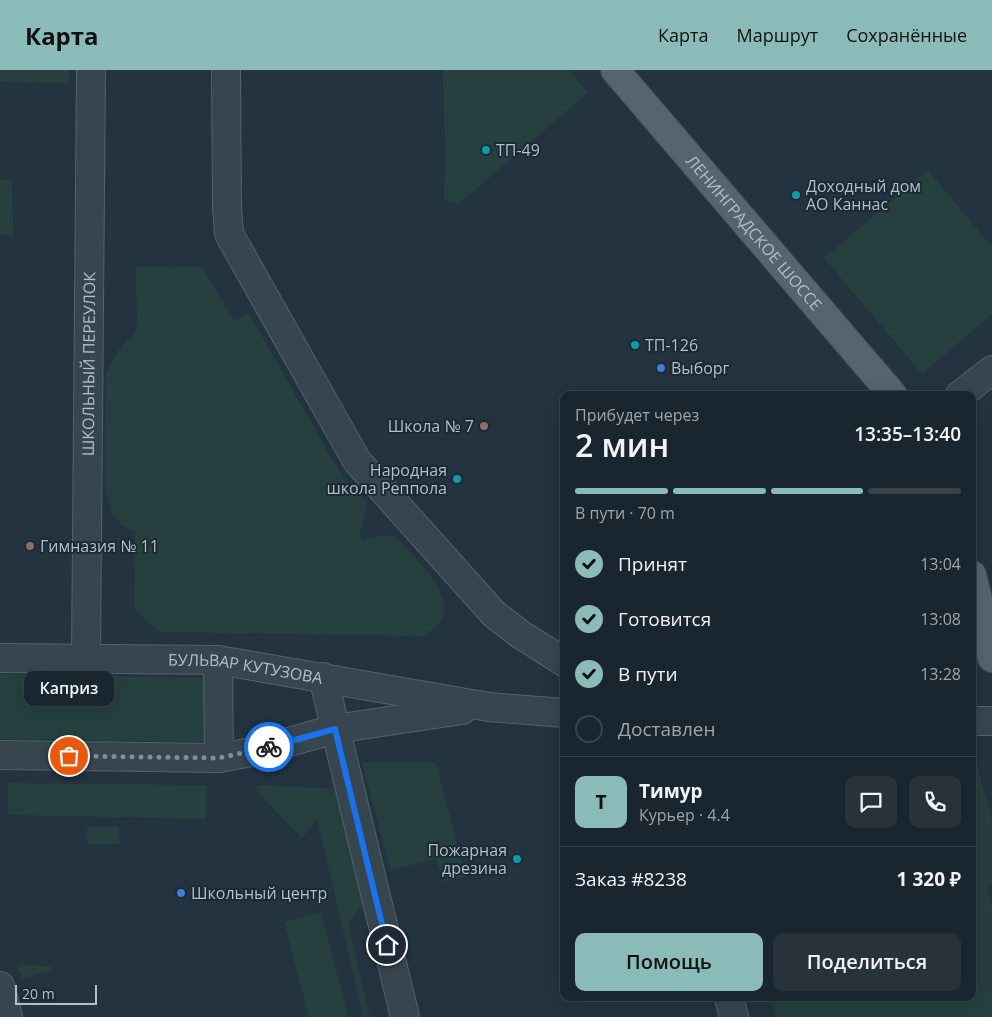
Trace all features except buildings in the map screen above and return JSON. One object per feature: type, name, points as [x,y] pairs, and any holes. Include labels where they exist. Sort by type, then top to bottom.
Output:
[{"type":"main road","name":"ЛЕНИНГРАДСКОЕ ШОССЕ","points":[[615,70],[890,391]]},
{"type":"main road","points":[[976,592],[992,658]]},
{"type":"street","name":"ШКОЛЬНЫЙ ПЕРЕУЛОК","points":[[86,658],[92,70]]},
{"type":"street","points":[[226,70],[227,208],[230,234],[358,461],[494,614],[520,634],[560,659]]},
{"type":"street","points":[[965,391],[992,370]]},
{"type":"street","name":"БУЛЬВАР КУТУЗОВА","points":[[0,658],[218,660],[323,676],[488,707],[560,713]]},
{"type":"street","points":[[218,660],[219,758]]},
{"type":"street","points":[[323,676],[405,1017]]},
{"type":"street","name":"БУЛЬВАР КУТУЗОВА","points":[[0,755],[219,758],[257,751],[335,729],[488,707]]},
{"type":"street","points":[[976,721],[992,721]]},
{"type":"street","points":[[0,986],[8,1017]]},
{"type":"street","points":[[729,1001],[734,1017]]},
{"type":"green space","points":[[0,70],[69,70],[69,83],[0,82]]},
{"type":"green space","points":[[443,70],[569,70],[588,93],[459,204],[444,200]]},
{"type":"green space","points":[[928,170],[992,247],[992,314],[922,374],[824,258]]},
{"type":"green space","points":[[0,180],[12,180],[13,236],[0,235]]},
{"type":"green space","points":[[202,266],[234,321],[249,313],[337,468],[367,503],[363,526],[359,533],[363,540],[377,536],[395,536],[416,558],[437,585],[443,599],[444,612],[438,625],[423,636],[160,632],[134,608],[135,531],[122,525],[112,514],[105,488],[106,374],[119,349],[137,330],[136,267]]},
{"type":"green space","points":[[0,674],[205,678],[206,742],[0,739]]},
{"type":"green space","points":[[362,762],[436,762],[465,876],[443,882],[436,859],[390,870]]},
{"type":"green space","points":[[976,762],[992,821],[992,883],[987,885],[992,907],[992,1017],[775,1017],[771,1001],[976,1001]]},
{"type":"green space","points":[[8,783],[206,785],[206,819],[8,815]]},
{"type":"green space","points":[[256,785],[339,789],[366,901],[348,923],[370,1017],[363,1017],[317,819],[302,838],[261,796],[257,791]]},
{"type":"green space","points":[[87,827],[119,827],[119,844],[87,844]]},
{"type":"green space","points":[[321,912],[348,1017],[309,1017],[284,922]]},
{"type":"green space","points":[[17,964],[50,966],[52,970],[22,979]]},
{"type":"way so far","points":[[69,756],[219,758],[269,747]]},
{"type":"place","name":"ТП-49","points":[[486,150]]},
{"type":"place","name":"Доходный дом АО Каннас","points":[[796,195]]},
{"type":"place","name":"ТП-126","points":[[635,345]]},
{"type":"place","name":"Выборг","points":[[661,368]]},
{"type":"place","name":"Школа № 7","points":[[484,426]]},
{"type":"place","name":"Народная школа Реппола","points":[[457,479]]},
{"type":"place","name":"Гимназия № 11","points":[[30,546]]},
{"type":"place","name":"Каприз","points":[[69,756]]},
{"type":"place","name":"Пожарная дрезина","points":[[517,859]]},
{"type":"place","name":"Школьный центр","points":[[181,893]]},
{"type":"route","points":[[269,747],[335,729],[387,945]]}]
